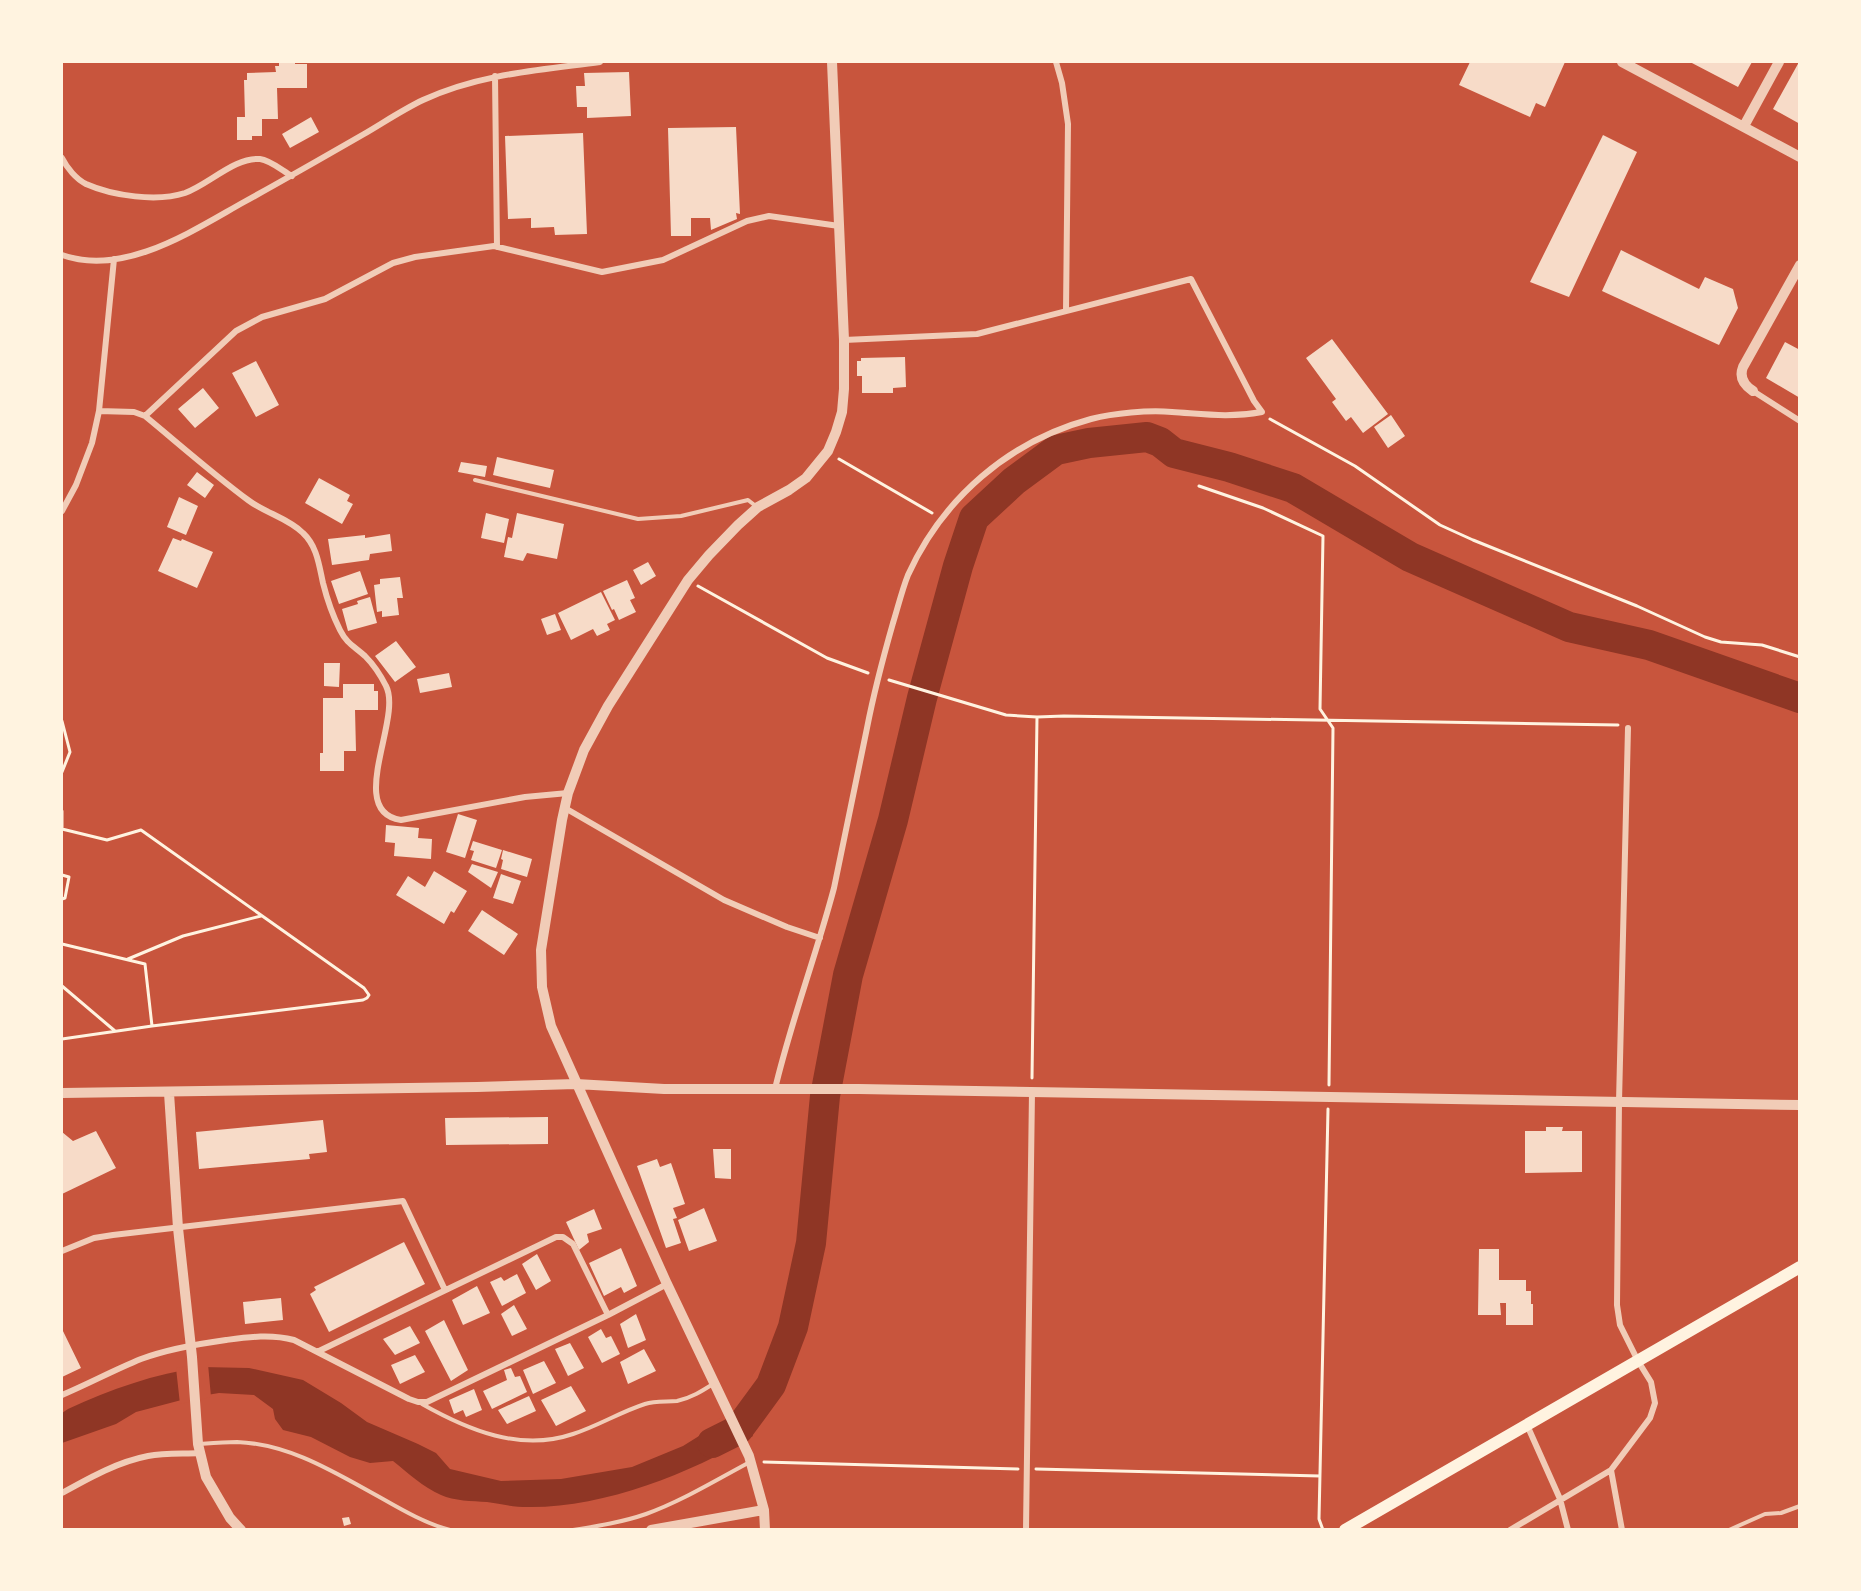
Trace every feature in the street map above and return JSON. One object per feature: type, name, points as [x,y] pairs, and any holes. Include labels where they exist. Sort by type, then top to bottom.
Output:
[{"type":"main road","points":[[1345,1530],[1800,1267]]},
{"type":"street","points":[[62,255],[87,260],[114,259],[149,251],[176,240],[422,101],[462,85],[495,76],[600,62]]},
{"type":"street","points":[[765,1530],[764,1509],[750,1459],[667,1284],[551,1026],[542,987],[541,950],[568,793],[584,750],[608,705],[688,580],[709,555],[758,507],[806,478],[828,451],[836,432],[842,412],[844,389],[844,340],[832,62]]},
{"type":"street","points":[[1056,62],[1062,83],[1068,124],[1066,311]]},
{"type":"street","points":[[1622,62],[1800,157]]},
{"type":"street","points":[[1744,126],[1779,62]]},
{"type":"street","points":[[495,76],[497,247]]},
{"type":"street","points":[[62,158],[66,167],[84,183],[104,190],[144,197],[166,197],[186,192],[244,161],[261,159],[292,176]]},
{"type":"street","points":[[145,417],[236,331],[262,317],[325,299],[393,263],[415,257],[494,246],[602,272],[663,260],[747,221],[769,216],[839,226]]},
{"type":"street","points":[[62,512],[76,485],[92,443],[99,411],[114,259]]},
{"type":"street","points":[[1800,265],[1741,371],[1743,381],[1753,391],[1800,421]]},
{"type":"street","points":[[778,1089],[782,1060],[834,888],[879,677],[907,578],[917,557],[941,519],[961,495],[1004,458],[1034,440],[1093,418],[1124,413],[1170,411],[1239,416],[1262,412],[1254,401],[1191,279],[985,332],[966,335],[844,340]]},
{"type":"street","points":[[99,411],[134,412],[145,417],[249,502],[302,531],[310,541],[316,552],[323,584],[340,631],[348,643],[365,657],[385,682],[389,691],[390,703],[379,760],[376,794],[381,811],[390,819],[401,820],[525,797],[568,793]]},
{"type":"street","points":[[1510,1530],[1611,1470],[1650,1418],[1655,1403],[1651,1382],[1620,1325],[1617,1305],[1619,1102],[1628,728]]},
{"type":"street","points":[[565,808],[724,900],[776,923],[820,938]]},
{"type":"street","points":[[62,1093],[477,1088],[576,1084],[664,1089],[859,1089],[1800,1105]]},
{"type":"street","points":[[1026,1530],[1032,1092]]},
{"type":"street","points":[[169,1093],[178,1228],[199,1447],[206,1477],[217,1499],[241,1530]]},
{"type":"street","points":[[62,1251],[94,1238],[403,1201],[445,1290]]},
{"type":"street","points":[[319,1351],[556,1237],[563,1237],[573,1244],[608,1315]]},
{"type":"street","points":[[62,1395],[141,1359],[167,1351],[191,1352],[249,1337],[280,1337],[294,1340],[319,1351],[409,1399],[427,1402],[667,1284]]},
{"type":"street","points":[[1527,1425],[1560,1500],[1568,1530]]},
{"type":"street","points":[[62,1493],[105,1470],[126,1462],[199,1447]]},
{"type":"street","points":[[1611,1470],[1623,1530]]},
{"type":"street","points":[[651,1530],[764,1509]]},
{"type":"lane","points":[[475,480],[638,519],[681,516],[748,500],[758,507]]},
{"type":"lane","points":[[418,1402],[481,1432],[520,1441],[573,1434],[647,1403],[677,1401],[716,1387]]},
{"type":"lane","points":[[199,1447],[238,1442],[286,1450],[322,1466],[424,1520],[450,1530]]},
{"type":"lane","points":[[573,1530],[626,1520],[670,1504],[750,1459]]},
{"type":"lane","points":[[1729,1530],[1765,1514],[1781,1513],[1800,1506]]},
{"type":"path","points":[[1262,412],[1355,466],[1440,525],[1637,606],[1705,638],[1721,642],[1762,645],[1800,657]]},
{"type":"path","points":[[835,457],[941,519]]},
{"type":"path","points":[[1199,486],[1263,508],[1323,536],[1320,709],[1333,728],[1329,1098],[1319,1519],[1323,1530]]},
{"type":"path","points":[[688,580],[827,658],[879,677],[1006,715],[1618,725],[1628,728]]},
{"type":"path","points":[[1032,1092],[1037,717]]},
{"type":"path","points":[[62,722],[70,752],[62,772]]},
{"type":"path","points":[[62,811],[62,829],[107,840],[141,830],[364,988],[369,995],[367,998],[62,1039]]},
{"type":"path","points":[[62,874],[69,877],[65,898],[62,899]]},
{"type":"path","points":[[127,959],[183,936],[261,916]]},
{"type":"path","points":[[62,944],[145,964],[152,1026]]},
{"type":"path","points":[[62,986],[115,1031]]},
{"type":"shaded area","points":[[202,1367],[249,1368],[303,1380],[367,1422],[436,1453],[450,1469],[501,1481],[561,1479],[632,1467],[683,1446],[715,1426],[738,1407],[753,1436],[701,1463],[645,1486],[586,1502],[528,1507],[457,1500],[441,1495],[422,1484],[393,1461],[370,1463],[350,1457],[311,1437],[283,1430],[275,1419],[273,1409],[254,1395],[219,1393],[189,1398],[136,1412],[116,1424],[62,1443],[62,1413],[68,1409],[133,1383]]},
{"type":"pier","points":[[208,1364],[211,1397],[180,1404],[176,1368]]},
{"type":"pier","points":[[734,1406],[751,1440],[729,1453],[714,1423]]},
{"type":"building","points":[[279,62],[307,64],[307,88],[277,88],[278,119],[262,119],[262,136],[252,136],[252,140],[237,140],[237,117],[245,117],[244,80],[247,80],[247,73],[276,72],[275,66],[279,66]]},
{"type":"building","points":[[1470,62],[1565,62],[1545,107],[1536,103],[1530,117],[1459,85]]},
{"type":"building","points":[[1690,62],[1752,62],[1738,87]]},
{"type":"building","points":[[1800,62],[1800,124],[1773,109]]},
{"type":"building","points":[[629,72],[631,116],[587,118],[587,107],[577,107],[576,86],[585,86],[584,73]]},
{"type":"building","points":[[311,117],[319,132],[290,148],[282,134]]},
{"type":"building","points":[[736,127],[740,214],[736,213],[737,219],[711,230],[710,218],[691,218],[691,236],[671,236],[668,128]]},
{"type":"building","points":[[583,133],[587,234],[555,235],[554,227],[531,228],[531,218],[508,219],[505,136]]},
{"type":"building","points":[[1603,135],[1637,152],[1569,297],[1530,282]]},
{"type":"building","points":[[1621,250],[1699,289],[1705,277],[1733,289],[1738,308],[1719,345],[1602,291]]},
{"type":"building","points":[[1332,339],[1388,414],[1363,433],[1351,417],[1346,421],[1332,402],[1336,399],[1306,358]]},
{"type":"building","points":[[1785,342],[1800,350],[1800,398],[1766,378]]},
{"type":"building","points":[[905,357],[906,387],[893,388],[893,393],[862,393],[862,376],[857,376],[857,361],[861,361],[861,358]]},
{"type":"building","points":[[256,361],[279,405],[256,417],[232,373]]},
{"type":"building","points":[[203,388],[219,408],[195,428],[178,409]]},
{"type":"building","points":[[1391,415],[1405,436],[1388,448],[1374,427]]},
{"type":"building","points":[[497,457],[554,470],[550,488],[493,475]]},
{"type":"building","points":[[461,462],[487,466],[485,477],[458,472]]},
{"type":"building","points":[[197,472],[214,485],[205,498],[187,485]]},
{"type":"building","points":[[319,478],[350,495],[347,501],[353,504],[342,524],[305,503]]},
{"type":"building","points":[[179,497],[198,506],[186,535],[167,527]]},
{"type":"building","points":[[486,513],[509,519],[504,543],[481,538]]},
{"type":"building","points":[[517,513],[564,524],[557,559],[527,553],[523,561],[504,557],[508,537],[512,538]]},
{"type":"building","points":[[390,534],[392,551],[370,554],[369,560],[332,565],[328,539],[365,535],[365,538]]},
{"type":"building","points":[[173,538],[181,541],[182,539],[213,552],[197,588],[158,571]]},
{"type":"building","points":[[648,562],[656,576],[641,585],[633,570]]},
{"type":"building","points":[[360,571],[368,594],[339,604],[331,581]]},
{"type":"building","points":[[400,577],[403,598],[397,598],[399,615],[382,617],[382,611],[377,612],[374,585],[380,584],[380,579]]},
{"type":"building","points":[[627,580],[635,598],[630,600],[636,612],[619,620],[603,591]]},
{"type":"building","points":[[601,592],[615,620],[607,624],[610,630],[597,636],[593,629],[571,640],[558,613]]},
{"type":"building","points":[[370,597],[377,623],[348,631],[342,609]]},
{"type":"building","points":[[555,614],[561,630],[547,635],[541,619]]},
{"type":"building","points":[[396,641],[416,667],[395,682],[375,656]]},
{"type":"building","points":[[324,663],[340,663],[339,687],[324,686]]},
{"type":"building","points":[[449,673],[452,687],[420,693],[417,679]]},
{"type":"building","points":[[343,684],[374,684],[374,691],[378,691],[378,710],[355,710],[356,751],[344,751],[344,771],[320,771],[320,753],[323,753],[323,698],[343,698]]},
{"type":"building","points":[[458,814],[477,820],[465,858],[446,852]]},
{"type":"building","points":[[386,825],[419,828],[418,838],[432,839],[431,859],[394,856],[395,843],[385,842]]},
{"type":"building","points":[[473,841],[502,850],[496,868],[471,860],[474,851],[470,850]]},
{"type":"building","points":[[503,850],[532,859],[527,877],[501,869]]},
{"type":"building","points":[[472,864],[498,872],[491,888],[468,872]]},
{"type":"building","points":[[434,871],[467,891],[454,913],[451,911],[444,924],[396,895],[408,876],[425,887]]},
{"type":"building","points":[[501,874],[521,881],[513,904],[493,898]]},
{"type":"building","points":[[482,910],[518,934],[504,955],[468,931]]},
{"type":"building","points":[[548,1117],[548,1144],[446,1145],[445,1118]]},
{"type":"building","points":[[323,1120],[327,1152],[309,1154],[310,1159],[199,1169],[196,1132]]},
{"type":"building","points":[[1546,1127],[1563,1127],[1562,1131],[1582,1131],[1582,1172],[1525,1173],[1525,1131],[1546,1131]]},
{"type":"building","points":[[96,1131],[116,1168],[62,1194],[62,1132],[73,1141]]},
{"type":"building","points":[[713,1149],[731,1149],[731,1179],[715,1178]]},
{"type":"building","points":[[657,1159],[660,1167],[671,1163],[685,1204],[673,1208],[677,1218],[673,1219],[681,1243],[666,1248],[637,1166]]},
{"type":"building","points":[[704,1208],[717,1241],[689,1251],[678,1220]]},
{"type":"building","points":[[594,1209],[602,1229],[587,1234],[589,1242],[579,1250],[566,1222]]},
{"type":"building","points":[[404,1242],[425,1284],[329,1332],[310,1294],[316,1290],[314,1287]]},
{"type":"building","points":[[621,1248],[637,1286],[624,1293],[621,1287],[604,1296],[589,1263]]},
{"type":"building","points":[[1479,1249],[1499,1249],[1499,1280],[1526,1280],[1526,1291],[1531,1291],[1533,1325],[1506,1325],[1506,1303],[1500,1303],[1501,1315],[1478,1315]]},
{"type":"building","points":[[537,1254],[551,1281],[536,1290],[522,1264]]},
{"type":"building","points":[[517,1274],[526,1293],[502,1306],[490,1282],[501,1277],[504,1281]]},
{"type":"building","points":[[477,1286],[490,1313],[463,1325],[452,1300]]},
{"type":"building","points":[[281,1298],[283,1320],[245,1324],[243,1302]]},
{"type":"building","points":[[514,1305],[527,1329],[512,1336],[501,1314]]},
{"type":"building","points":[[636,1314],[646,1340],[628,1348],[620,1324]]},
{"type":"building","points":[[444,1320],[468,1370],[451,1381],[425,1331]]},
{"type":"building","points":[[410,1326],[420,1343],[395,1355],[383,1339]]},
{"type":"building","points":[[62,1329],[81,1368],[62,1377]]},
{"type":"building","points":[[601,1329],[606,1338],[611,1336],[620,1354],[602,1363],[588,1337]]},
{"type":"building","points":[[570,1343],[584,1368],[568,1376],[555,1349]]},
{"type":"building","points":[[644,1349],[656,1371],[628,1384],[620,1362]]},
{"type":"building","points":[[415,1355],[425,1372],[400,1384],[391,1365]]},
{"type":"building","points":[[544,1361],[556,1383],[533,1394],[523,1370]]},
{"type":"building","points":[[511,1368],[515,1377],[520,1376],[527,1392],[492,1409],[483,1391],[507,1380],[504,1370]]},
{"type":"building","points":[[571,1386],[586,1411],[556,1426],[541,1400]]},
{"type":"building","points":[[474,1389],[482,1410],[466,1417],[463,1410],[454,1414],[449,1400]]},
{"type":"building","points":[[529,1396],[536,1411],[507,1424],[498,1410]]},
{"type":"building","points":[[349,1517],[351,1524],[344,1526],[342,1518]]},
{"type":"waterway","points":[[712,1443],[738,1430],[771,1385],[793,1327],[811,1243],[825,1096],[848,975],[893,820],[922,698],[958,566],[974,518],[1014,481],[1056,450],[1089,443],[1147,437],[1160,442],[1174,453],[1229,467],[1293,488],[1410,557],[1569,627],[1649,645],[1800,698]]}]
